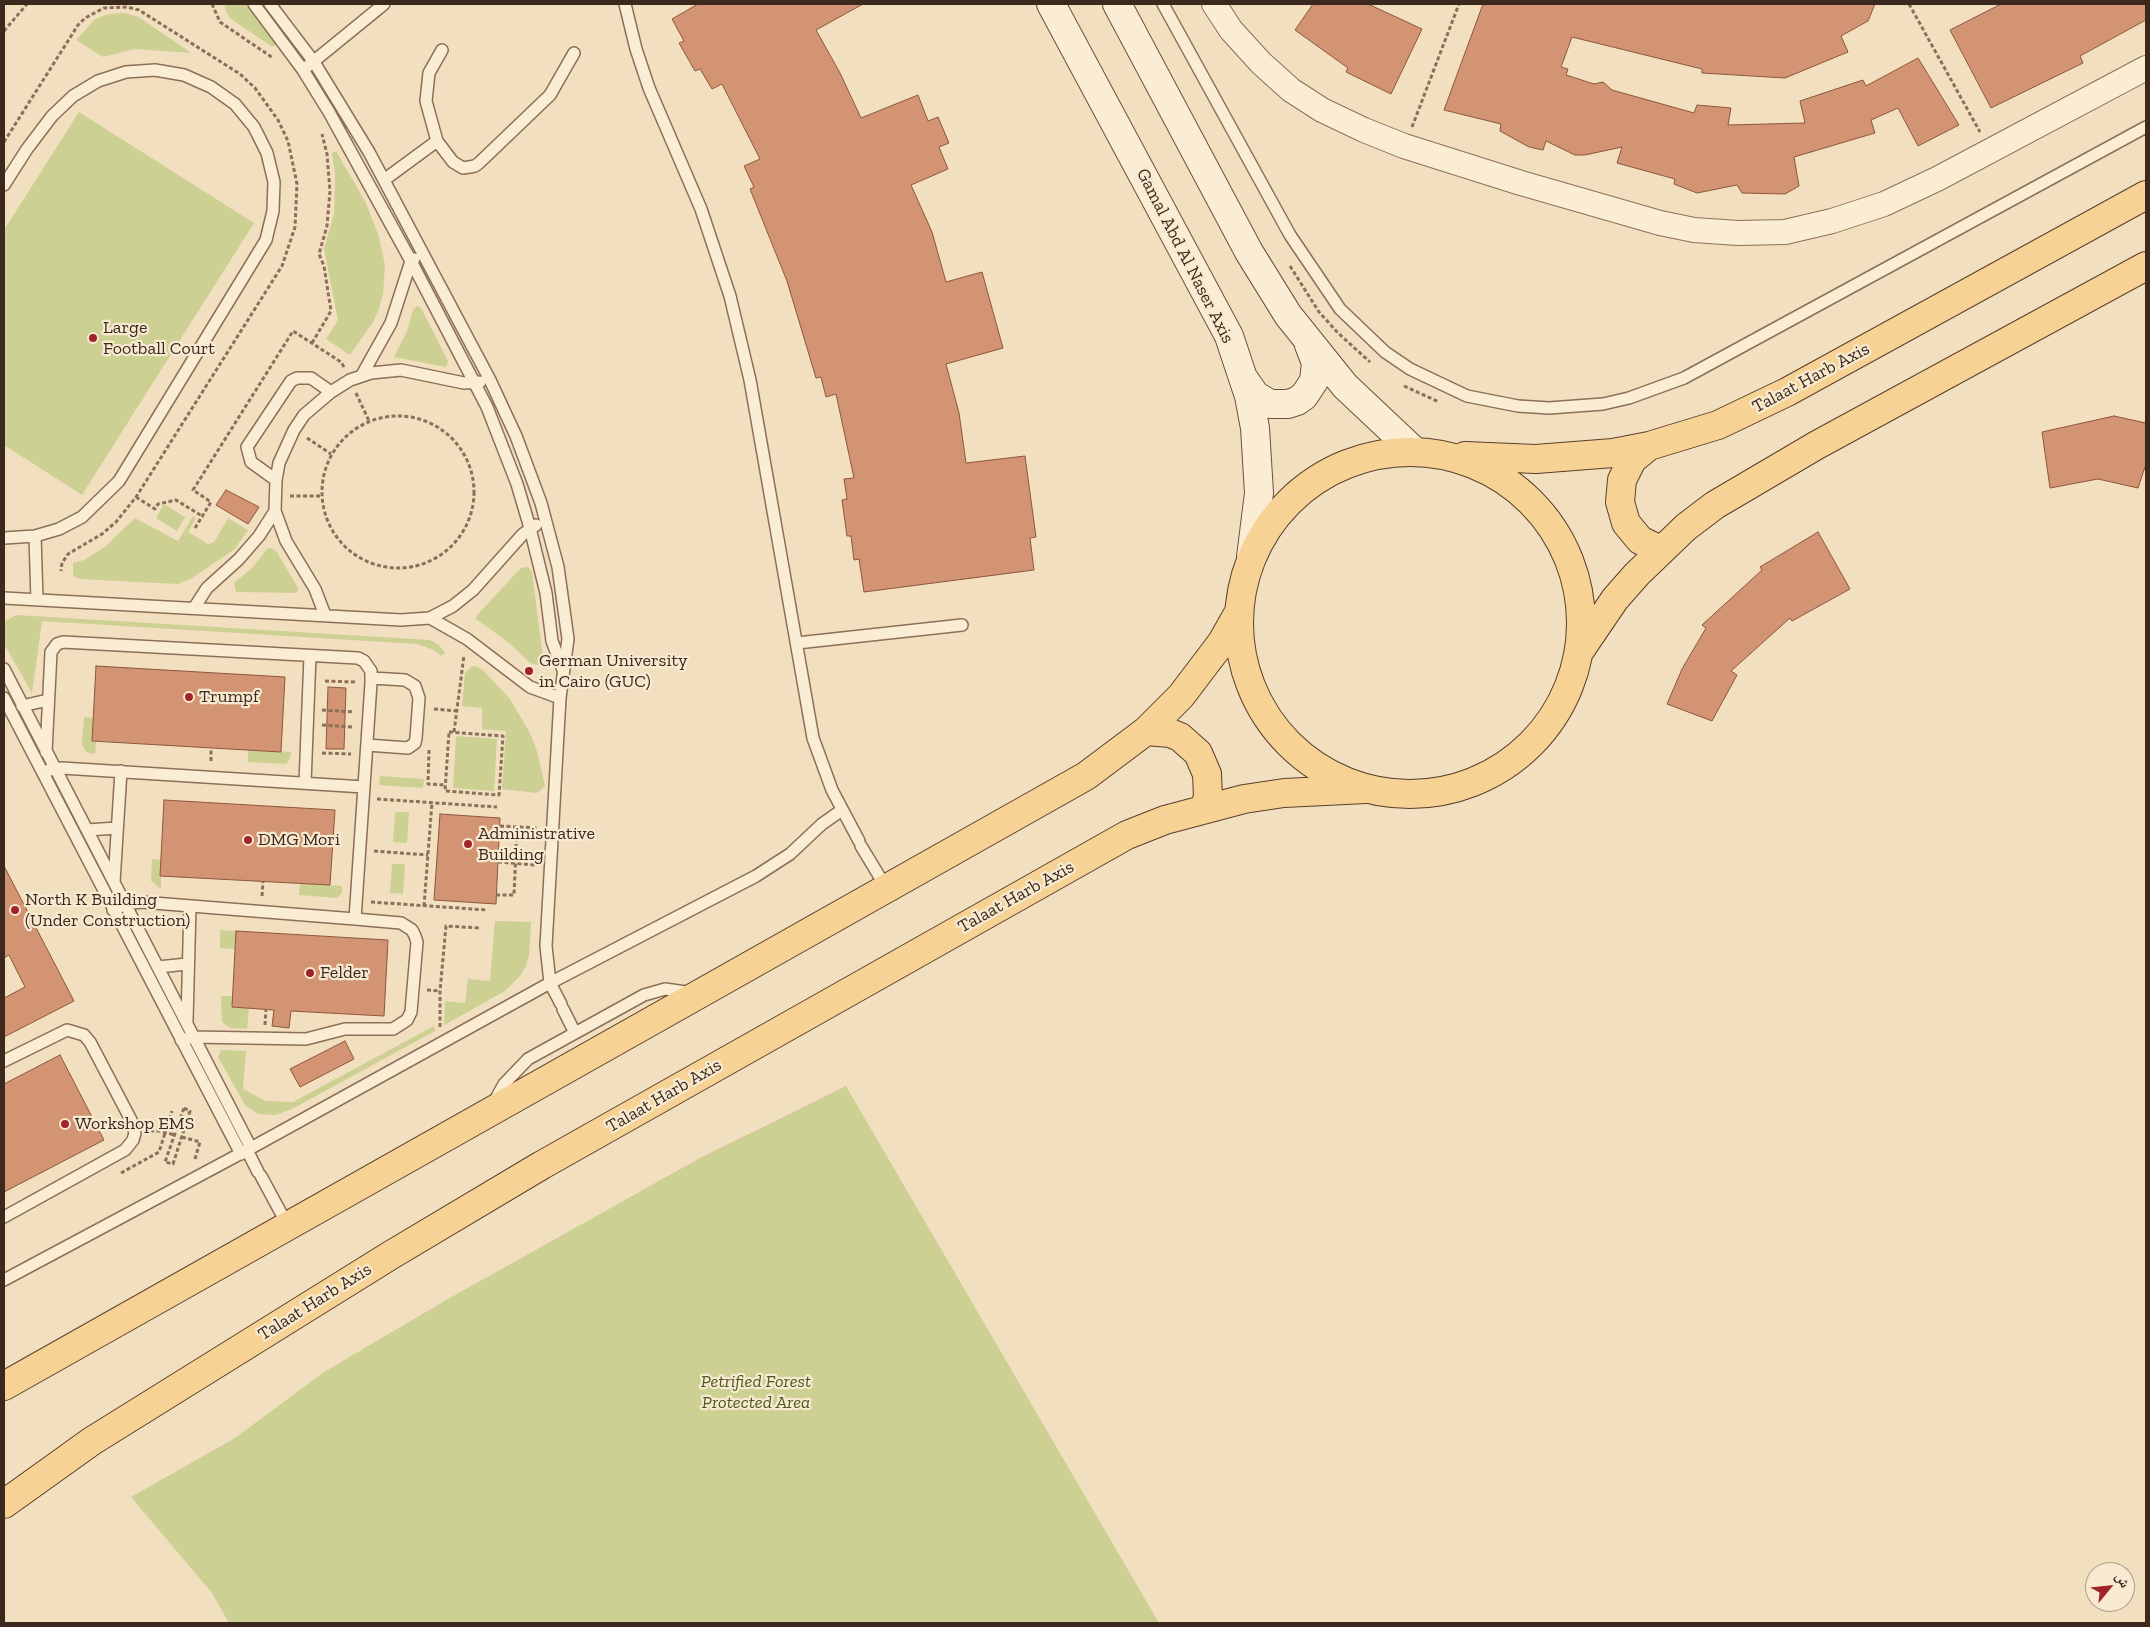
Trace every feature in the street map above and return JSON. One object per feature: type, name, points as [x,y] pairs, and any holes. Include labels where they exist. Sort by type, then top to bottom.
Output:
[{"type":"main road","name":"Gamal Abd Al Naser Axis","points":[[1051,4],[1229,336],[1243,377],[1255,428],[1259,493],[1251,557]]},
{"type":"main road","points":[[1117,4],[1249,252],[1283,308],[1309,344],[1366,409],[1414,451]]},
{"type":"main road","name":"Talaat Harb Axis","points":[[1445,455],[1536,459],[1575,457],[1649,446],[1718,425],[1751,411],[2146,195]]},
{"type":"main road","points":[[1578,654],[1615,599],[1660,550],[1694,521],[1745,486],[2146,266]]},
{"type":"main road","points":[[1243,377],[1249,388],[1262,400],[1280,405],[1297,401],[1304,396],[1314,381],[1316,363],[1309,344]]},
{"type":"main road","points":[[1649,446],[1632,460],[1622,480],[1620,502],[1626,523],[1640,540],[1660,550]]},
{"type":"main road","points":[[1414,451],[1445,455],[1475,465],[1503,479],[1528,499],[1549,523],[1563,547],[1574,573],[1580,599],[1581,627],[1578,654],[1572,680],[1561,706],[1546,728],[1527,750],[1504,767],[1479,781],[1452,790],[1424,794],[1395,794],[1366,789],[1338,779],[1312,764],[1289,745],[1270,722],[1254,696],[1245,669],[1239,641],[1238,612],[1243,584],[1251,557],[1264,532],[1281,509],[1301,489],[1326,472],[1353,460],[1382,453],[1414,451]]},
{"type":"main road","points":[[4,1386],[1086,776],[1146,731],[1181,696],[1202,670],[1238,612]]},
{"type":"main road","points":[[1146,731],[1164,732],[1180,737],[1198,753],[1207,774],[1208,797],[1204,809]]},
{"type":"main road","name":"Talaat Harb Axis","points":[[4,1504],[92,1441],[165,1395],[391,1255],[542,1165],[1127,835],[1204,809],[1284,793],[1366,789]]},
{"type":"street","points":[[1214,4],[1231,30],[1260,63],[1291,90],[1322,110],[1404,146],[1521,183],[1660,223],[1694,230],[1738,234],[1785,232],[1866,210],[1937,180],[2146,68]]},
{"type":"lane","points":[[254,4],[303,70],[355,156],[475,383],[504,449],[530,528],[546,593],[552,641],[563,670]]},
{"type":"lane","points":[[270,4],[314,62],[384,180],[490,380],[530,469],[546,520],[558,567],[568,629],[568,649],[563,670],[560,698],[546,956],[550,983],[575,1033]]},
{"type":"lane","points":[[303,70],[384,4]]},
{"type":"lane","points":[[625,4],[636,49],[649,88],[701,209],[732,304],[750,380],[814,738],[824,771],[842,810],[887,889]]},
{"type":"lane","points":[[1163,4],[1290,235],[1321,284],[1340,309],[1367,337],[1410,370],[1466,396],[1518,406],[1549,408],[1603,404],[1629,398],[1684,378],[2146,127]]},
{"type":"lane","points":[[442,50],[432,67],[426,87],[426,101],[437,141],[458,165],[464,168],[475,166],[550,95],[574,52]]},
{"type":"lane","points":[[4,185],[27,149],[52,116],[73,96],[98,81],[126,72],[155,70],[184,75],[211,87],[235,104],[254,127],[267,153],[274,182],[273,211],[266,240],[119,481],[82,517],[59,529],[35,536],[4,538]]},
{"type":"lane","points":[[384,180],[437,141]]},
{"type":"lane","points":[[362,375],[391,323],[411,261],[423,253]]},
{"type":"lane","points":[[325,615],[315,589],[286,541],[275,510],[276,480],[285,446],[304,415],[331,392],[362,375],[387,370],[401,370],[452,381],[475,383],[490,380]]},
{"type":"lane","points":[[276,480],[251,462],[247,447],[291,381],[304,377],[311,378],[331,392]]},
{"type":"lane","points":[[194,608],[207,588],[239,559],[259,536],[275,510]]},
{"type":"lane","points":[[4,598],[401,620],[430,618],[453,606],[473,590],[530,528],[546,520]]},
{"type":"lane","points":[[35,536],[37,600]]},
{"type":"lane","points":[[430,618],[467,639],[530,687],[560,698]]},
{"type":"lane","points":[[797,643],[962,625]]},
{"type":"lane","points":[[46,752],[51,652],[58,644],[63,642],[358,658],[368,665],[372,681],[355,919]]},
{"type":"lane","points":[[305,783],[310,656]]},
{"type":"lane","points":[[4,669],[187,1024],[246,1151]]},
{"type":"lane","points":[[367,750],[408,748],[415,743],[419,698],[415,686],[405,680],[372,681]]},
{"type":"lane","points":[[4,698],[181,1040],[260,1174],[288,1226]]},
{"type":"lane","points":[[22,706],[48,700]]},
{"type":"lane","points":[[42,773],[54,768],[305,783],[364,793]]},
{"type":"lane","points":[[114,882],[121,772]]},
{"type":"lane","points":[[4,1280],[246,1151],[550,983],[756,876],[790,854],[822,824],[842,810]]},
{"type":"lane","points":[[87,830],[117,828]]},
{"type":"lane","points":[[113,910],[125,904],[141,902],[355,919],[401,923],[412,930],[416,936],[412,1012],[401,1025],[385,1030],[345,1029],[306,1039],[193,1037],[181,1040]]},
{"type":"lane","points":[[187,1024],[187,964],[190,906]]},
{"type":"lane","points":[[158,967],[187,964]]},
{"type":"lane","points":[[488,1113],[504,1084],[528,1058],[644,995],[655,991],[677,990],[698,995]]},
{"type":"lane","points":[[4,1061],[67,1030],[76,1030],[90,1042],[132,1120],[135,1133],[133,1140],[125,1150],[4,1217]]},
{"type":"path","points":[[4,31],[27,4]]},
{"type":"path","points":[[212,4],[220,22],[278,63]]},
{"type":"path","points":[[1404,146],[1459,4]]},
{"type":"path","points":[[1909,4],[1990,151]]},
{"type":"path","points":[[4,142],[78,26],[94,12],[116,6],[139,10],[240,74],[268,103],[288,141],[296,177],[297,207],[290,247],[282,266],[136,497],[116,522],[102,534],[68,554],[62,563],[61,570]]},
{"type":"path","points":[[312,343],[332,311],[324,266],[319,254],[326,226],[330,191],[327,154],[319,127]]},
{"type":"path","points":[[1287,262],[1319,312],[1338,334],[1374,366]]},
{"type":"path","points":[[1398,382],[1442,404]]},
{"type":"path","points":[[399,415],[429,422],[454,440],[470,466],[474,481],[472,512],[458,540],[441,555],[421,565],[391,568],[375,565],[348,550],[330,526],[321,496],[323,474],[331,454],[347,434],[369,421],[399,415]]},
{"type":"path","points":[[294,430],[331,454]]},
{"type":"path","points":[[274,495],[321,496]]},
{"type":"path","points":[[136,497],[155,509],[158,504],[176,500],[202,516]]},
{"type":"path","points":[[454,732],[467,639]]},
{"type":"path","points":[[309,680],[372,681]]},
{"type":"path","points":[[308,709],[369,712]]},
{"type":"path","points":[[441,710],[456,711]]},
{"type":"path","points":[[307,724],[368,728]]},
{"type":"path","points":[[449,732],[454,732],[503,736],[499,795],[445,791],[449,732]]},
{"type":"path","points":[[415,743],[429,744],[428,784],[446,785]]},
{"type":"path","points":[[306,752],[367,750]]},
{"type":"path","points":[[211,763],[220,764]]},
{"type":"path","points":[[364,793],[432,802],[497,807]]},
{"type":"path","points":[[424,906],[432,802]]},
{"type":"path","points":[[500,826],[553,828]]},
{"type":"path","points":[[496,895],[514,895],[517,827]]},
{"type":"path","points":[[393,853],[428,855]]},
{"type":"path","points":[[498,862],[550,866]]},
{"type":"path","points":[[262,897],[270,898]]},
{"type":"path","points":[[356,901],[486,910]]},
{"type":"path","points":[[439,1023],[446,926],[479,928]]},
{"type":"path","points":[[184,1108],[190,1111],[172,1164],[166,1162],[175,1135],[184,1108]]},
{"type":"path","points":[[151,1131],[175,1135]]},
{"type":"path","points":[[182,1137],[200,1142],[195,1162],[201,1175]]},
{"type":"green space","points":[[224,4],[245,4],[276,42],[275,46],[271,46],[231,19],[226,12]]},
{"type":"green space","points":[[124,13],[139,17],[191,53],[134,49],[103,57],[76,40],[94,20],[108,14]]},
{"type":"green space","name":"Large Football Court","points":[[79,112],[254,223],[82,495],[4,445],[4,230]]},
{"type":"green space","points":[[336,151],[366,203],[379,237],[385,265],[383,294],[379,309],[373,322],[350,355],[326,339],[338,320],[324,249],[334,214],[335,174],[332,153]]},
{"type":"green space","points":[[417,306],[421,308],[448,361],[446,367],[394,357],[407,331],[413,310]]},
{"type":"green space","points":[[164,504],[185,517],[177,531],[156,518]]},
{"type":"green space","points":[[193,516],[196,518],[188,532],[208,544],[214,542],[228,518],[248,530],[235,549],[192,578],[178,584],[80,579],[73,576],[73,563],[84,560],[105,547],[135,518],[178,541]]},
{"type":"green space","points":[[271,548],[277,552],[298,588],[297,593],[236,592],[234,583],[252,568],[267,549]]},
{"type":"green space","points":[[528,567],[532,572],[543,657],[538,665],[530,663],[508,642],[476,619],[477,615],[521,568]]},
{"type":"green space","points":[[16,615],[430,640],[439,645],[445,653],[441,656],[434,650],[417,644],[42,621],[32,693],[4,644],[4,622]]},
{"type":"green space","points":[[475,666],[483,670],[510,699],[530,733],[537,751],[545,786],[537,793],[502,789],[506,731],[482,729],[482,708],[462,706],[465,673]]},
{"type":"green space","points":[[84,717],[94,718],[92,741],[96,741],[95,754],[86,752],[82,745]]},
{"type":"green space","points":[[456,736],[497,739],[494,791],[453,788]]},
{"type":"green space","points":[[248,750],[291,752],[290,759],[286,764],[248,762]]},
{"type":"green space","points":[[380,776],[424,779],[423,788],[379,785]]},
{"type":"green space","points":[[395,812],[409,812],[407,843],[393,842]]},
{"type":"green space","points":[[152,859],[161,860],[161,889],[151,881]]},
{"type":"green space","points":[[392,864],[405,864],[403,894],[390,893]]},
{"type":"green space","points":[[300,883],[342,886],[342,893],[337,898],[299,895]]},
{"type":"green space","points":[[495,921],[531,922],[529,955],[526,966],[520,976],[505,991],[444,1025],[445,1001],[465,1003],[468,979],[490,981]]},
{"type":"green space","points":[[220,930],[236,931],[235,949],[220,948]]},
{"type":"green space","points":[[221,996],[232,996],[232,1007],[249,1008],[247,1029],[230,1028],[222,1022]]},
{"type":"green space","points":[[434,1026],[435,1031],[292,1109],[276,1115],[258,1114],[245,1105],[218,1057],[221,1050],[246,1051],[243,1089],[266,1101],[293,1102]]},
{"type":"green space","name":"Petrified Forest Protected Area","points":[[846,1086],[1159,1623],[229,1623],[212,1593],[131,1497],[235,1438],[324,1372],[448,1299],[700,1158]]},
{"type":"building","points":[[698,4],[863,4],[816,30],[840,73],[861,118],[918,95],[928,121],[938,117],[949,143],[939,147],[948,169],[911,185],[932,232],[946,282],[982,272],[1003,348],[946,364],[959,413],[966,463],[1025,456],[1036,537],[1030,538],[1034,570],[864,592],[859,559],[854,560],[851,536],[847,536],[842,500],[847,499],[844,479],[854,478],[836,394],[826,397],[821,377],[816,378],[787,281],[750,189],[754,187],[744,166],[760,159],[722,84],[712,89],[700,69],[695,71],[679,43],[684,41],[672,19]]},
{"type":"building","points":[[1313,4],[1368,4],[1422,29],[1391,94],[1346,72],[1348,68],[1295,30]]},
{"type":"building","points":[[1483,4],[1875,4],[1868,21],[1841,36],[1848,52],[1785,78],[1702,73],[1702,69],[1572,37],[1561,67],[1568,69],[1566,75],[1594,84],[1603,82],[1612,90],[1694,113],[1697,105],[1731,108],[1728,125],[1805,123],[1800,101],[1863,80],[1866,86],[1918,58],[1959,125],[1918,146],[1898,108],[1871,120],[1875,133],[1794,157],[1799,186],[1785,194],[1742,193],[1737,185],[1697,193],[1674,184],[1675,179],[1617,163],[1622,147],[1585,155],[1575,155],[1546,141],[1543,150],[1529,147],[1500,131],[1501,124],[1444,110]]},
{"type":"building","points":[[2001,4],[2146,4],[2146,20],[2080,56],[2083,63],[1991,108],[1950,30]]},
{"type":"building","points":[[2114,416],[2146,423],[2146,464],[2138,488],[2098,479],[2050,488],[2042,432]]},
{"type":"building","points":[[226,490],[259,507],[248,524],[216,505]]},
{"type":"building","points":[[1818,532],[1850,589],[1792,621],[1790,618],[1731,671],[1737,675],[1712,721],[1667,704],[1682,669],[1706,628],[1702,625],[1762,570],[1760,567]]},
{"type":"building","name":"Trumpf","points":[[96,666],[285,677],[281,752],[92,741]]},
{"type":"building","points":[[328,687],[346,688],[344,749],[326,749]]},
{"type":"building","name":"DMG Mori","points":[[164,800],[335,810],[330,885],[160,876]]},
{"type":"building","name":"Administrative Building","points":[[440,814],[500,818],[496,904],[434,900]]},
{"type":"building","name":"North K Building (Under Construction)","points":[[4,866],[74,1001],[4,1037],[4,998],[25,987],[9,955],[4,958]]},
{"type":"building","name":"Felder","points":[[236,931],[388,940],[384,1016],[291,1011],[289,1028],[272,1026],[274,1010],[232,1007]]},
{"type":"building","points":[[345,1041],[354,1059],[300,1087],[290,1069]]},
{"type":"building","name":"Workshop EMS","points":[[60,1055],[104,1140],[4,1192],[4,1084]]},
{"type":"place","name":"Large Football Court","points":[[93,338]]},
{"type":"place","name":"German University in Cairo (GUC)","points":[[529,671]]},
{"type":"place","name":"Trumpf","points":[[189,697]]},
{"type":"place","name":"DMG Mori","points":[[248,840]]},
{"type":"place","name":"Administrative Building","points":[[468,844]]},
{"type":"place","name":"North K Building (Under Construction)","points":[[15,910]]},
{"type":"place","name":"Felder","points":[[310,973]]},
{"type":"place","name":"Workshop EMS","points":[[65,1124]]}]
